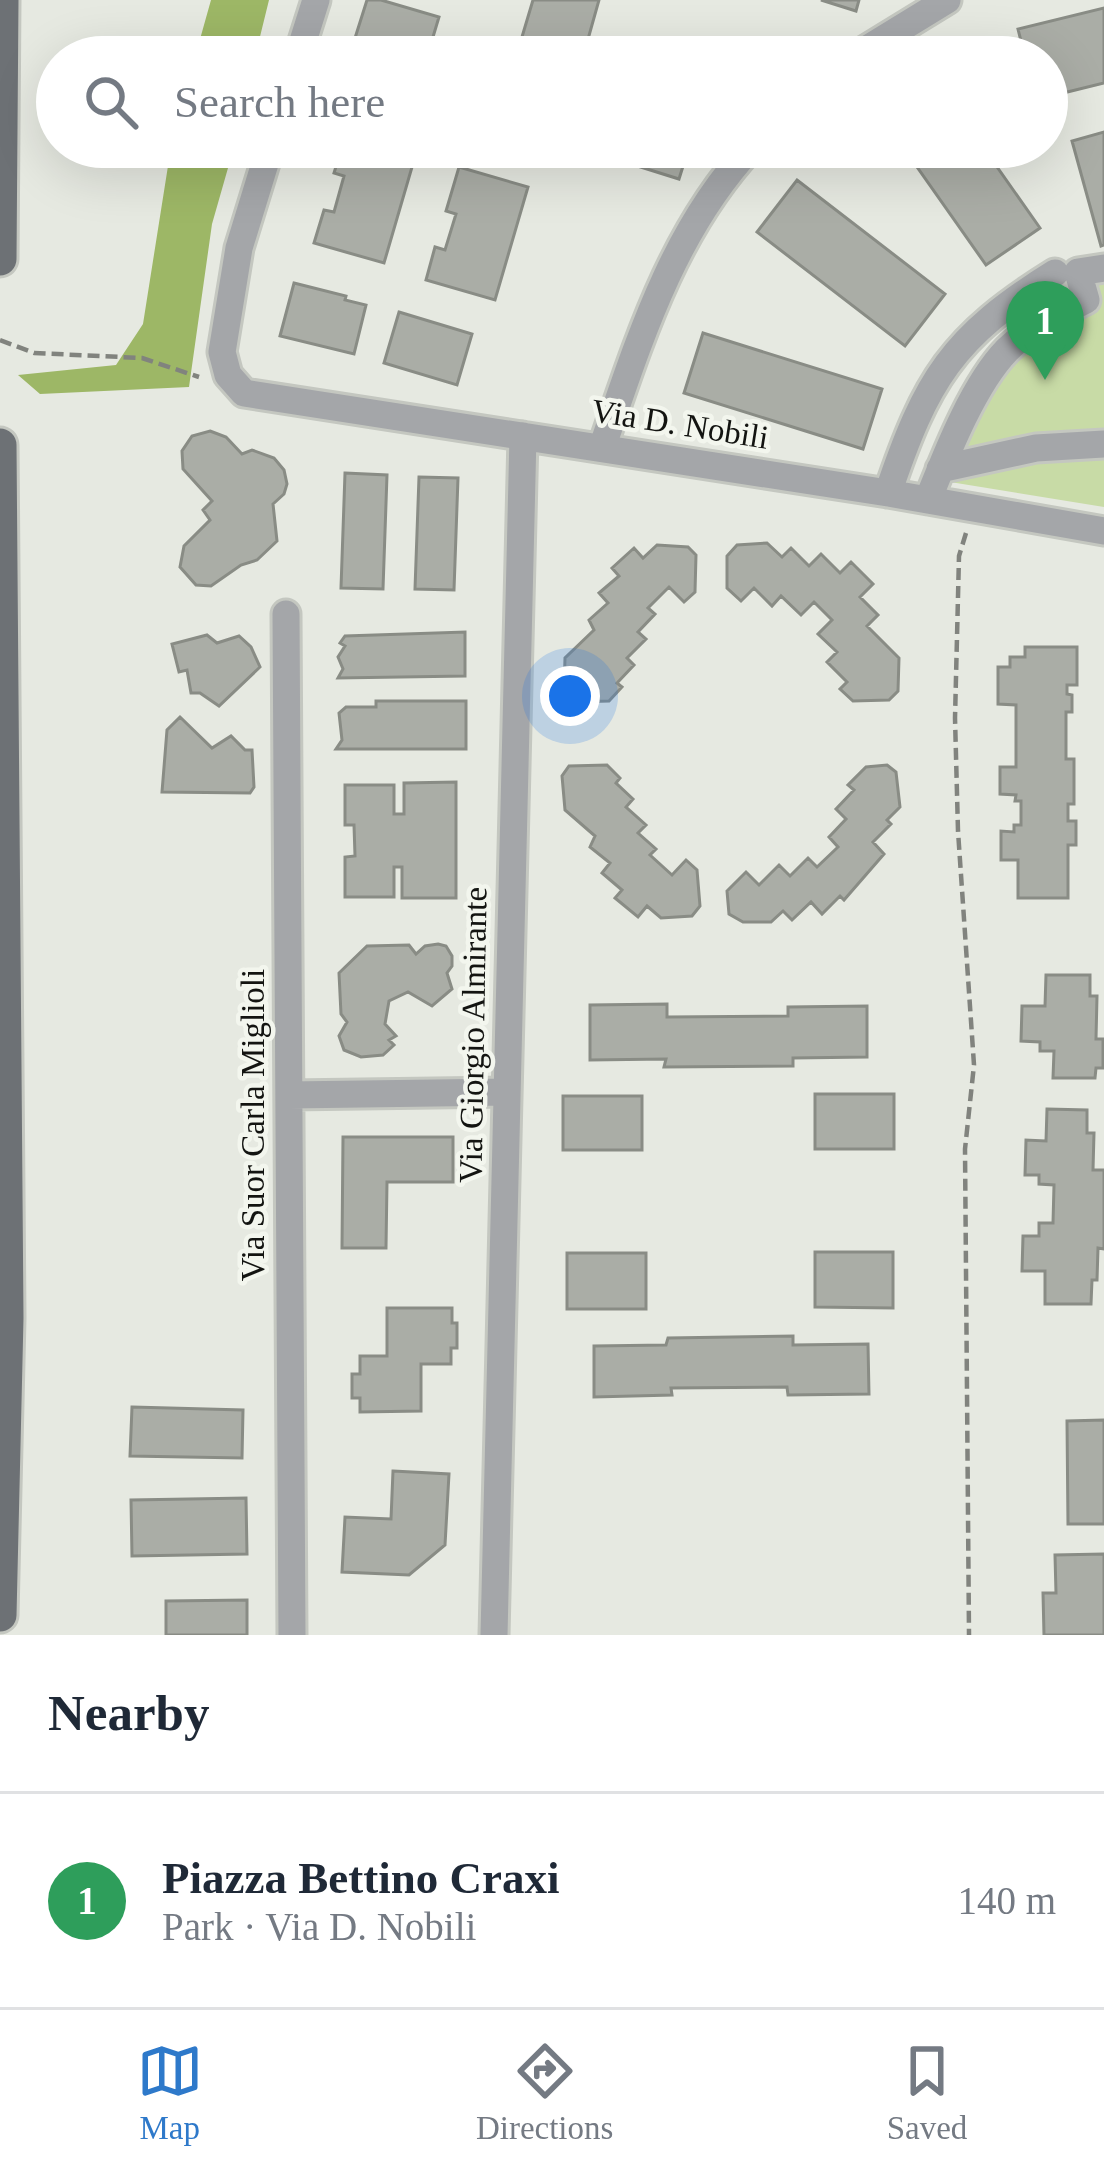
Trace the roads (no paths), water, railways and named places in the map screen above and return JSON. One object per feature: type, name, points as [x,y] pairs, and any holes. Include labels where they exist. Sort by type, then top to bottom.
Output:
[{"type":"main road","points":[[0,259],[2,0]]},
{"type":"main road","points":[[0,445],[0,1615]]},
{"type":"street","points":[[305,36],[316,0]]},
{"type":"street","points":[[888,36],[947,0]]},
{"type":"street","name":"Via D. Nobili","points":[[264,168],[239,248],[222,352],[228,375],[244,393],[1104,531]]},
{"type":"street","points":[[602,448],[648,314],[688,230],[735,168]]},
{"type":"street","points":[[928,500],[967,410],[1006,351],[1086,300],[1078,272],[1104,268]]},
{"type":"street","points":[[888,493],[912,423],[939,372],[1007,302],[1055,273]]},
{"type":"street","name":"Via Giorgio Almirante","points":[[494,1635],[523,436]]},
{"type":"street","points":[[940,469],[1036,448],[1104,444]]},
{"type":"street","name":"Via Suor Carla Miglioli","points":[[286,614],[292,1635]]},
{"type":"street","points":[[289,1095],[507,1092]]},
{"type":"place","name":"Piazza Bettino Craxi","points":[[1045,380]]}]
